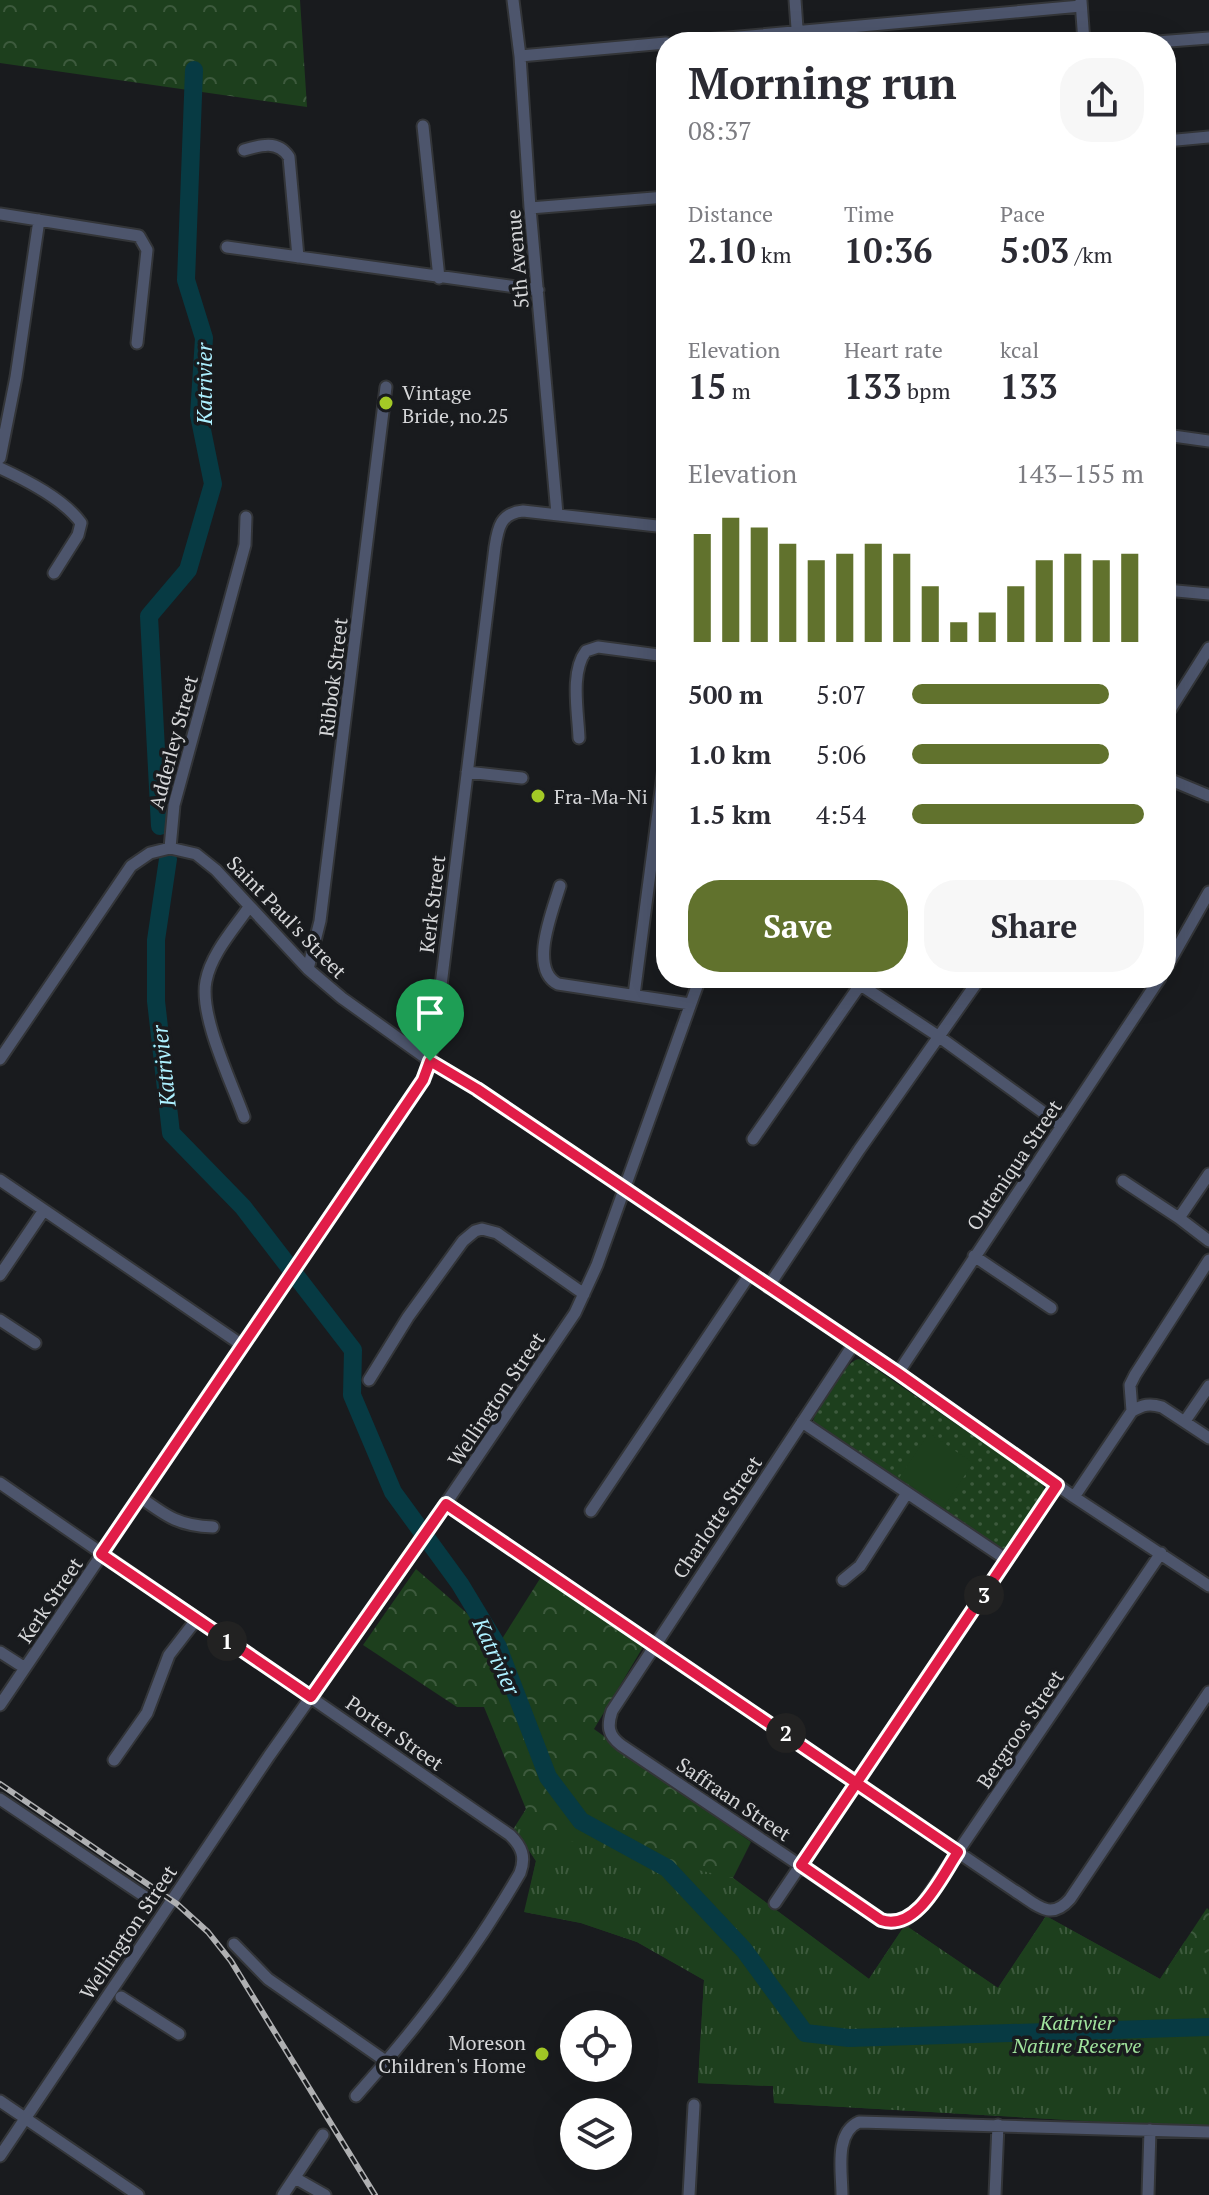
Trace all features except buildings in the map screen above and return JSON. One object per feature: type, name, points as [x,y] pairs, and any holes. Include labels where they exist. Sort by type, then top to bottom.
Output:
[{"type":"street","name":"5th Avenue","points":[[513,0],[557,514]]},
{"type":"street","points":[[795,0],[798,32]]},
{"type":"street","points":[[840,32],[1081,3],[1083,32]]},
{"type":"street","points":[[1176,41],[1209,38]]},
{"type":"street","points":[[520,56],[656,44]]},
{"type":"street","points":[[423,126],[439,278]]},
{"type":"street","points":[[1176,140],[1209,137]]},
{"type":"street","points":[[244,150],[268,144],[288,154],[298,257]]},
{"type":"street","points":[[530,208],[656,198]]},
{"type":"street","points":[[0,214],[134,233],[143,240],[147,250],[137,343]]},
{"type":"street","points":[[0,458],[14,391],[39,220]]},
{"type":"street","points":[[227,247],[538,290]]},
{"type":"street","name":"Ribbok Street","points":[[308,969],[320,921],[386,387]]},
{"type":"street","points":[[1176,436],[1209,441]]},
{"type":"street","points":[[0,468],[57,501],[81,523],[78,535],[54,573]]},
{"type":"street","name":"Kerk Street","points":[[0,1705],[423,1080],[430,1061],[497,533],[502,520],[513,512],[557,514]]},
{"type":"street","points":[[557,514],[656,526]]},
{"type":"street","name":"Adderley Street","points":[[170,848],[174,805],[245,545],[246,517]]},
{"type":"street","points":[[1176,591],[1209,594]]},
{"type":"street","points":[[579,738],[577,686],[579,664],[586,651],[598,647],[656,655]]},
{"type":"street","points":[[1176,700],[1209,648]]},
{"type":"street","points":[[467,772],[522,778]]},
{"type":"street","points":[[1176,782],[1209,796]]},
{"type":"street","points":[[634,995],[656,828]]},
{"type":"street","points":[[0,1059],[124,874],[139,859],[170,848]]},
{"type":"street","name":"Saint Paul's Street","points":[[170,848],[186,850],[207,861],[308,969],[342,998],[430,1061],[477,1089],[1209,1586]]},
{"type":"street","points":[[560,886],[545,939],[547,975],[558,984],[690,1004]]},
{"type":"street","points":[[1176,950],[1209,892]]},
{"type":"street","points":[[244,1117],[210,1024],[205,992],[211,966],[249,907]]},
{"type":"street","name":"Wellington Street","points":[[0,2156],[567,1326],[584,1294],[624,1190],[696,988]]},
{"type":"street","points":[[753,1139],[850,988]]},
{"type":"street","points":[[866,988],[1062,1126]]},
{"type":"street","points":[[768,1287],[973,988]]},
{"type":"street","name":"Outeniqua Street","points":[[898,1373],[1153,988]]},
{"type":"street","points":[[1179,1218],[1209,1174]]},
{"type":"street","points":[[0,1180],[242,1345]]},
{"type":"street","points":[[1123,1181],[1209,1241]]},
{"type":"street","points":[[0,1275],[44,1210]]},
{"type":"street","points":[[369,1380],[427,1291],[463,1241],[475,1231],[482,1229],[497,1233],[584,1294]]},
{"type":"street","points":[[974,1256],[1051,1308]]},
{"type":"street","points":[[1132,1411],[1130,1385],[1135,1375],[1209,1260]]},
{"type":"street","points":[[591,1511],[750,1274]]},
{"type":"street","points":[[0,1320],[35,1343]]},
{"type":"street","name":"Charlotte Street","points":[[612,1711],[853,1345]]},
{"type":"street","points":[[1185,1421],[1209,1386]]},
{"type":"street","points":[[1074,1497],[1132,1411],[1142,1405],[1153,1404],[1209,1438]]},
{"type":"street","points":[[802,1422],[1007,1560]]},
{"type":"street","name":"Porter Street","points":[[0,1483],[510,1835],[521,1848],[524,1856],[520,1873],[458,1969],[387,2062]]},
{"type":"street","points":[[775,1903],[1057,1485]]},
{"type":"street","points":[[843,1580],[860,1566],[907,1493]]},
{"type":"street","points":[[140,1497],[170,1520],[196,1527],[213,1527]]},
{"type":"street","points":[[446,1504],[1040,1907],[1057,1912],[1078,1888],[1209,1692]]},
{"type":"street","name":"Bergroos Street","points":[[904,1921],[919,1909],[1161,1553]]},
{"type":"street","points":[[114,1760],[147,1713],[169,1655],[196,1620]]},
{"type":"street","points":[[0,1652],[25,1668]]},
{"type":"street","name":"Saffraan Street","points":[[612,1711],[610,1734],[621,1745],[881,1920],[904,1921]]},
{"type":"street","points":[[0,1799],[150,1900]]},
{"type":"street","points":[[234,1944],[268,1979],[387,2062],[356,2096]]},
{"type":"street","points":[[121,1997],[179,2034]]},
{"type":"street","points":[[0,2101],[138,2195]]},
{"type":"street","points":[[689,2195],[694,2105]]},
{"type":"street","points":[[842,2195],[842,2145],[851,2126],[869,2121],[1209,2132]]},
{"type":"street","points":[[995,2195],[998,2125]]},
{"type":"street","points":[[1148,2195],[1150,2130]]},
{"type":"street","points":[[283,2195],[323,2135]]},
{"type":"street","points":[[295,2178],[325,2195]]},
{"type":"green space","points":[[0,0],[300,0],[307,107],[0,63]]},
{"type":"green space","points":[[858,1359],[1042,1483],[1044,1497],[1011,1545],[1001,1550],[813,1424],[830,1387]]},
{"type":"green space","points":[[929,1433],[973,1463],[943,1508],[899,1478]]},
{"type":"green space","name":"Katrivier Nature Reserve","points":[[416,1569],[500,1642],[541,1577],[643,1647],[594,1729],[751,1842],[733,1878],[869,1979],[905,1925],[998,1988],[1046,1916],[1160,1979],[1207,1908],[1209,2128],[774,2103],[773,2086],[698,2083],[704,1980],[637,1942],[581,1923],[525,1912],[536,1861],[514,1828],[526,1809],[484,1707],[457,1707],[363,1645]]},
{"type":"green space","name":"Katrivier Nature Reserve","points":[[514,1828],[733,1878],[869,1979],[905,1925],[998,1988],[1046,1916],[1160,1979],[1185,1941],[1209,1955],[1209,2128],[774,2103],[773,2086],[698,2083],[704,1980],[637,1942],[581,1923],[524,1912],[536,1861]]},
{"type":"waterway","name":"Katrivier","points":[[160,826],[149,616],[188,570],[213,484],[199,415],[204,338],[186,280],[194,70]]},
{"type":"waterway","name":"Katrivier","points":[[168,859],[156,940],[156,1001],[171,1133],[243,1207],[353,1350],[352,1395],[393,1492],[460,1584],[498,1647],[548,1777],[581,1821],[667,1868],[744,1950],[805,2033],[849,2038],[1209,2027]]},
{"type":"railway","points":[[0,1784],[177,1904],[208,1932],[231,1961],[375,2195]]},
{"type":"place","name":"Vintage Bride, no.25","points":[[386,403]]},
{"type":"place","name":"Fra-Ma-Ni","points":[[538,796]]},
{"type":"place","name":"Moreson Children's Home","points":[[542,2054]]},
{"type":"route","points":[[430,1061],[423,1080],[101,1554],[311,1697],[446,1504],[857,1782],[958,1852],[919,1909],[904,1921],[881,1920],[801,1865],[831,1820],[857,1782],[1057,1485],[898,1373],[477,1089],[430,1061]]}]
